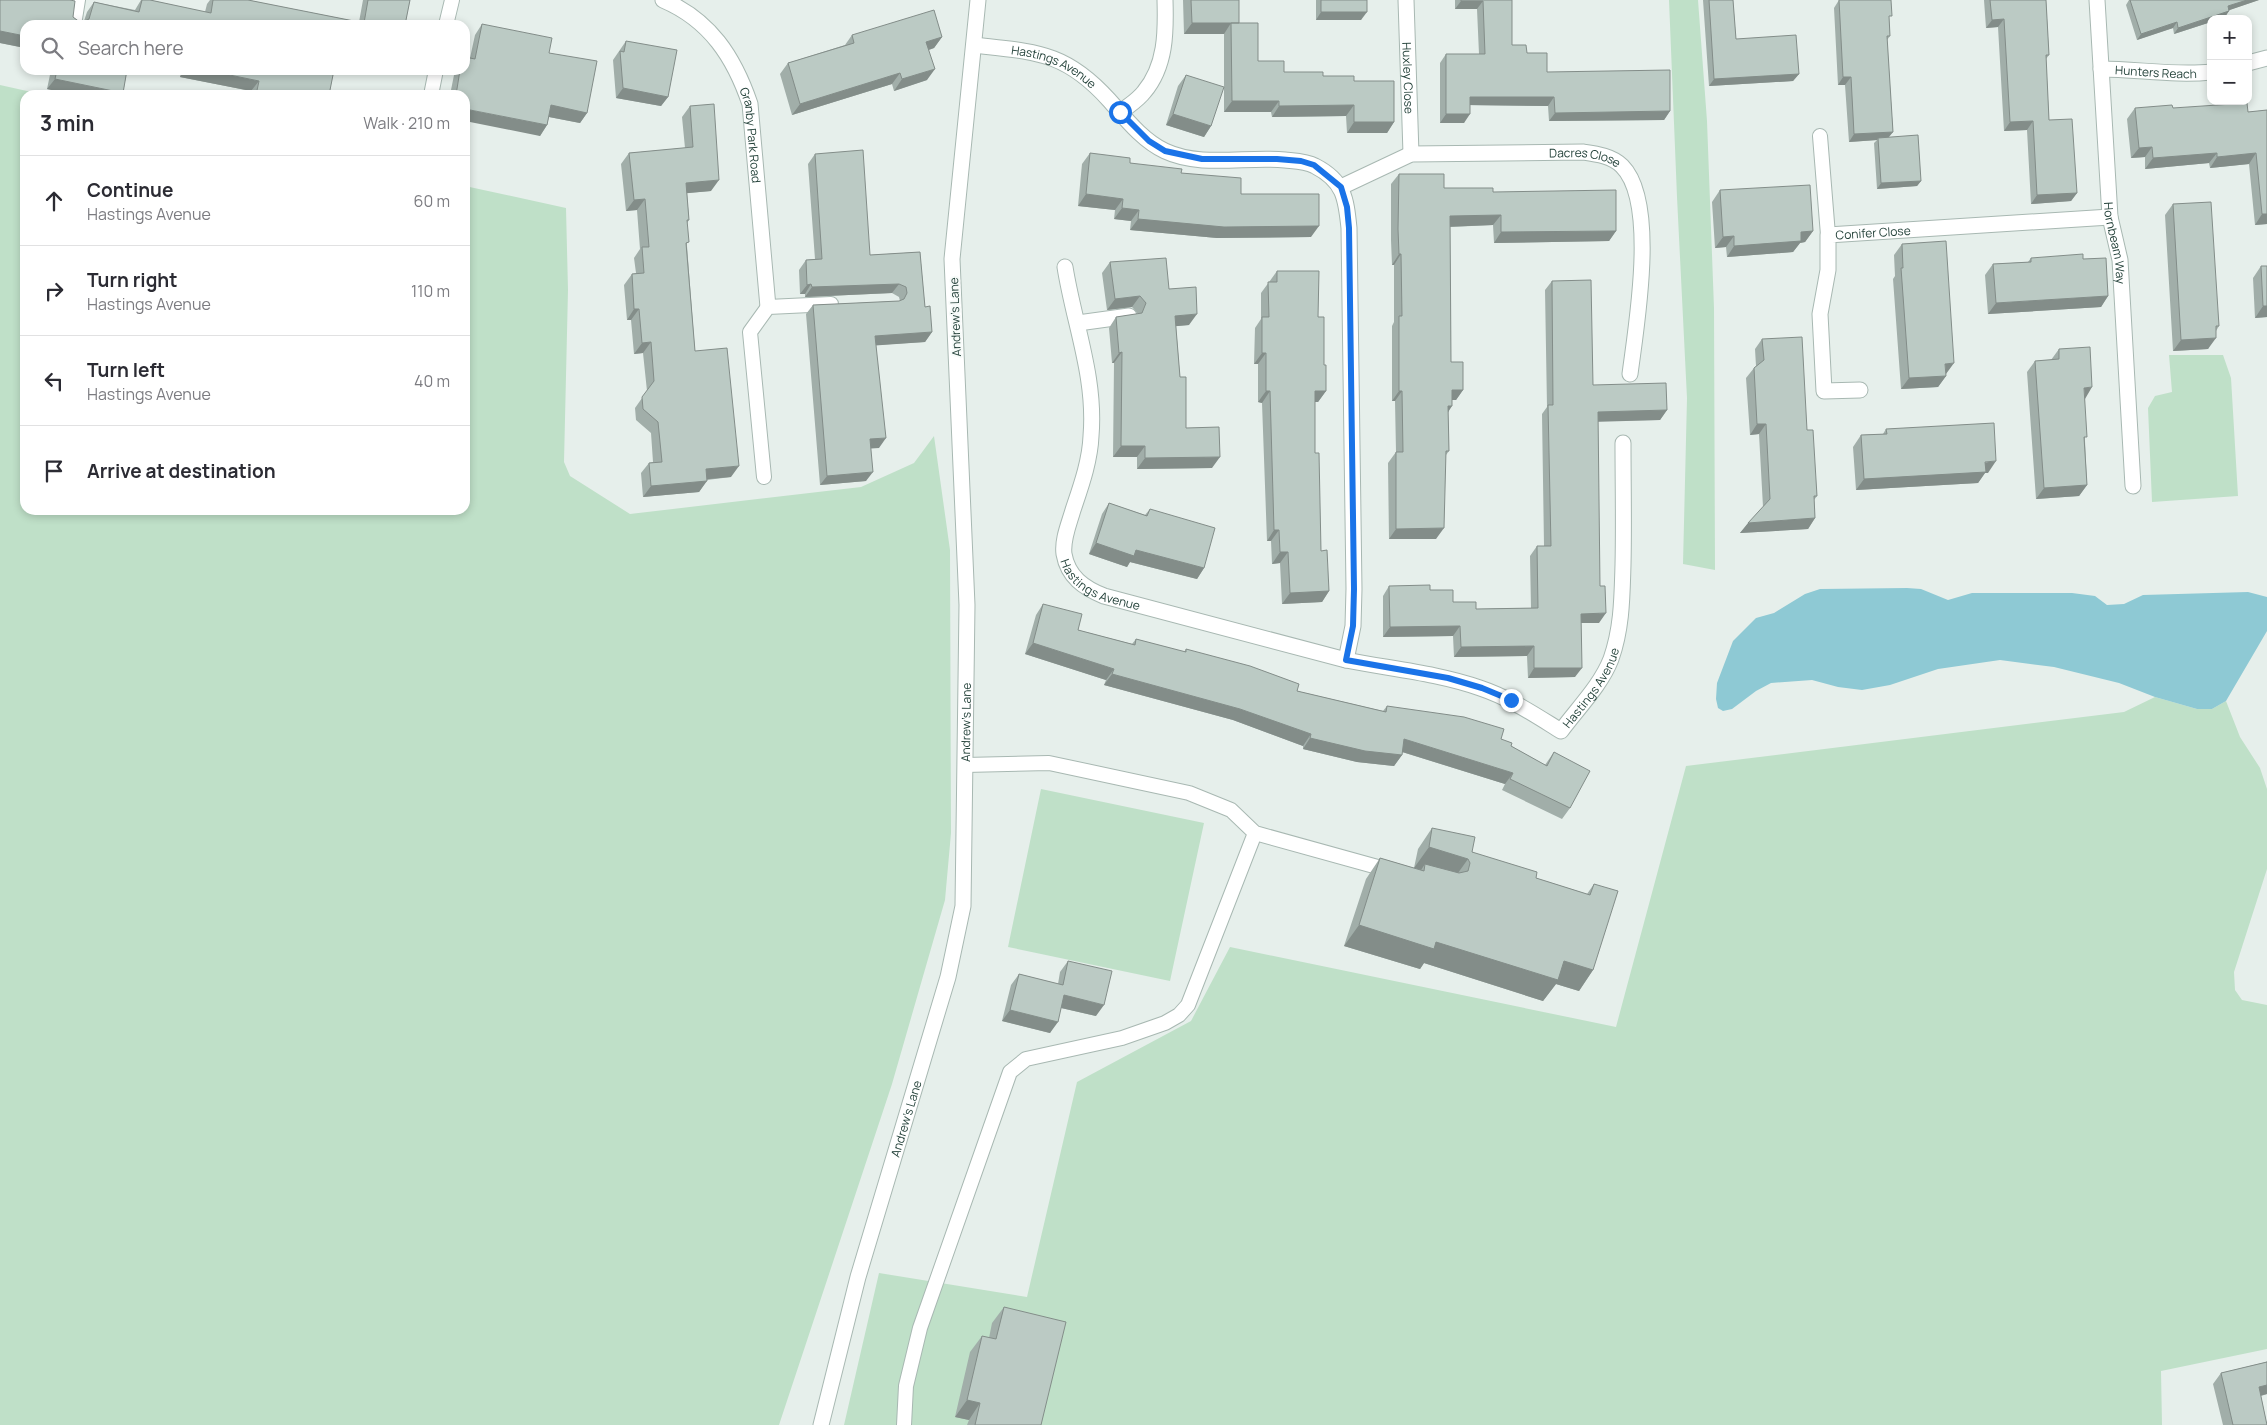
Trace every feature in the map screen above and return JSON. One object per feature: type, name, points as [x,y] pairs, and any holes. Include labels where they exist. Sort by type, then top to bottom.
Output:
[{"type":"street","name":"Granby Park Road","points":[[663,0],[682,8],[710,30],[742,80],[750,104],[768,307]]},
{"type":"street","name":"Andrew's Lane","points":[[821,1425],[858,1277],[948,977],[963,906],[967,605],[952,259],[965,110],[978,0]]},
{"type":"street","points":[[1120,112],[1144,93],[1158,66],[1164,49],[1165,0]]},
{"type":"street","name":"Huxley Close","points":[[1406,0],[1411,154]]},
{"type":"street","name":"Hornbeam Way","points":[[2097,0],[2110,217],[2120,260],[2133,486]]},
{"type":"street","name":"Hastings Avenue","points":[[974,45],[1028,51],[1052,57],[1073,66],[1102,92],[1149,141],[1165,151],[1202,159],[1277,159],[1301,161],[1314,165],[1341,187]]},
{"type":"street","points":[[2252,62],[2267,58]]},
{"type":"street","name":"Hunters Reach","points":[[2100,69],[2139,69],[2186,74],[2207,72]]},
{"type":"street","name":"Dacres Close","points":[[1341,187],[1411,154],[1583,152],[1600,154],[1623,167],[1631,181],[1637,200],[1641,230],[1642,270],[1630,374]]},
{"type":"street","points":[[1341,187],[1347,207],[1349,228],[1353,560],[1353,626],[1346,660]]},
{"type":"street","name":"Conifer Close","points":[[1860,390],[1824,391],[1820,314],[1828,270],[1828,235],[2110,217]]},
{"type":"street","name":"Hastings Avenue","points":[[1065,267],[1090,381],[1092,437],[1086,468],[1066,536],[1064,552],[1066,564],[1074,578],[1087,589],[1104,596],[1346,660],[1448,678],[1482,688],[1511,700],[1561,731],[1598,681],[1610,660],[1618,632],[1622,610],[1623,443]]},
{"type":"street","points":[[1078,323],[1129,316]]},
{"type":"lane","points":[[75,20],[78,0]]},
{"type":"lane","points":[[447,20],[452,0]]},
{"type":"lane","points":[[432,90],[435,75]]},
{"type":"lane","points":[[1820,136],[1828,235]]},
{"type":"lane","points":[[764,477],[750,332],[768,307],[844,304]]},
{"type":"lane","points":[[965,765],[1049,763],[1189,793],[1231,810],[1255,833],[1401,873]]},
{"type":"lane","points":[[904,1425],[906,1386],[920,1328],[1010,1072],[1026,1059],[1122,1038],[1165,1023],[1179,1015],[1188,1005],[1255,833]]},
{"type":"green space","points":[[1669,0],[1698,0],[1707,121],[1714,308],[1715,570],[1683,564],[1687,398]]},
{"type":"green space","points":[[0,85],[22,90],[20,90],[20,515],[470,515],[470,187],[566,208],[568,290],[564,462],[570,476],[630,514],[861,487],[914,463],[934,436],[950,550],[951,833],[945,900],[892,1084],[779,1425],[0,1425]]},
{"type":"green space","points":[[2169,355],[2223,355],[2231,378],[2238,496],[2152,502],[2148,408],[2155,396],[2172,392]]},
{"type":"green space","points":[[2155,697],[2197,709],[2212,709],[2226,701],[2240,737],[2260,768],[2267,789],[2267,869],[2234,972],[2235,990],[2242,1000],[2267,1005],[2267,1349],[2161,1371],[2162,1425],[844,1425],[879,1273],[1027,1297],[1077,1082],[1191,1021],[1230,947],[1616,1027],[1686,766],[2124,712]]},
{"type":"green space","points":[[1041,789],[1204,823],[1170,981],[1008,947]]},
{"type":"water","points":[[1820,589],[1921,589],[1948,600],[1972,593],[2072,593],[2095,596],[2107,605],[2124,604],[2143,595],[2248,592],[2267,597],[2267,631],[2226,701],[2212,709],[2197,709],[2155,697],[2119,683],[2054,667],[2000,660],[1938,669],[1890,685],[1862,690],[1838,687],[1812,680],[1771,683],[1756,691],[1732,709],[1723,711],[1718,708],[1716,699],[1717,683],[1733,641],[1756,618],[1774,613],[1805,594]]},
{"type":"building","points":[[0,0],[75,1],[73,17],[77,20],[20,20],[20,35],[0,31]]},
{"type":"building","points":[[142,0],[150,0],[211,13],[213,0],[248,0],[349,20],[87,20],[89,19],[94,2],[139,12]]},
{"type":"building","points":[[368,0],[410,0],[406,20],[365,20]]},
{"type":"building","points":[[1191,0],[1239,0],[1239,23],[1192,23]]},
{"type":"building","points":[[1321,0],[1367,0],[1367,12],[1321,12]]},
{"type":"building","points":[[1461,0],[1512,0],[1512,45],[1526,45],[1527,53],[1547,53],[1547,72],[1670,70],[1670,111],[1555,113],[1554,97],[1470,97],[1470,114],[1446,114],[1446,54],[1485,54],[1483,1]]},
{"type":"building","points":[[1709,0],[1733,0],[1736,39],[1796,35],[1799,74],[1714,79]]},
{"type":"building","points":[[1839,0],[1891,0],[1892,16],[1889,16],[1890,36],[1887,36],[1893,132],[1854,134],[1851,77],[1843,77]]},
{"type":"building","points":[[1990,0],[2046,0],[2049,55],[2046,55],[2049,120],[2072,119],[2077,193],[2037,195],[2033,121],[2010,122],[2004,19],[1992,20]]},
{"type":"building","points":[[2130,0],[2247,0],[2228,6],[2229,11],[2217,15],[2207,15],[2207,18],[2178,28],[2177,22],[2141,34]]},
{"type":"building","points":[[934,10],[942,37],[926,42],[935,69],[902,79],[900,73],[800,104],[788,63],[854,43],[852,35]]},
{"type":"building","points":[[1231,23],[1258,23],[1258,61],[1284,61],[1284,72],[1323,72],[1323,76],[1354,76],[1354,81],[1394,81],[1394,122],[1354,122],[1354,105],[1279,106],[1279,101],[1232,101]]},
{"type":"building","points":[[482,24],[552,38],[549,53],[597,61],[587,113],[551,105],[547,125],[470,110],[470,90],[457,90],[459,75],[470,75],[470,58],[475,59]]},
{"type":"building","points":[[626,41],[677,50],[668,97],[623,88],[620,51],[624,52]]},
{"type":"building","points":[[56,75],[126,75],[124,90],[108,90],[55,79]]},
{"type":"building","points":[[230,75],[333,75],[330,90],[257,90],[259,81]]},
{"type":"building","points":[[1186,75],[1224,87],[1211,126],[1173,114]]},
{"type":"building","points":[[714,104],[719,180],[686,183],[689,242],[686,243],[695,351],[727,348],[739,466],[706,469],[707,481],[651,486],[649,463],[662,462],[658,422],[643,409],[642,397],[654,381],[651,342],[642,343],[639,309],[634,309],[632,274],[644,273],[642,247],[649,247],[645,199],[634,200],[629,153],[693,147],[690,106]]},
{"type":"building","points":[[2172,105],[2173,108],[2247,105],[2248,112],[2267,110],[2267,214],[2262,214],[2256,153],[2217,157],[2217,153],[2153,158],[2152,147],[2139,148],[2135,108]]},
{"type":"building","points":[[1918,135],[1921,181],[1881,183],[1878,138]]},
{"type":"building","points":[[863,150],[870,255],[920,252],[925,307],[930,306],[932,332],[875,336],[886,438],[870,439],[873,472],[827,476],[813,305],[899,301],[904,299],[907,293],[906,287],[899,284],[812,287],[811,284],[807,285],[806,260],[822,259],[815,154]]},
{"type":"building","points":[[1090,153],[1130,158],[1130,163],[1182,169],[1181,173],[1241,178],[1241,194],[1319,194],[1319,226],[1224,227],[1138,219],[1139,210],[1122,208],[1123,199],[1086,194]]},
{"type":"building","points":[[1399,174],[1444,174],[1444,188],[1493,188],[1493,192],[1616,190],[1616,231],[1501,232],[1501,215],[1450,216],[1451,362],[1463,362],[1463,390],[1452,390],[1452,406],[1448,406],[1449,451],[1446,451],[1444,528],[1396,529],[1396,452],[1403,452],[1402,391],[1399,391],[1399,316],[1402,316],[1401,254],[1399,254],[1398,229]]},
{"type":"building","points":[[1810,185],[1813,231],[1801,232],[1801,241],[1734,246],[1734,236],[1723,237],[1720,190]]},
{"type":"building","points":[[2211,202],[2219,326],[2216,326],[2216,338],[2181,340],[2173,204]]},
{"type":"building","points":[[1946,241],[1954,363],[1945,364],[1946,376],[1909,378],[1901,268],[1903,268],[1902,244]]},
{"type":"building","points":[[2083,254],[2083,259],[2106,258],[2108,296],[1996,303],[1993,264],[2031,262],[2031,258]]},
{"type":"building","points":[[1166,258],[1169,289],[1196,287],[1197,314],[1175,316],[1180,377],[1186,377],[1186,428],[1219,427],[1220,457],[1145,458],[1145,446],[1121,446],[1122,352],[1119,353],[1116,317],[1142,313],[1146,303],[1140,296],[1115,299],[1110,262]]},
{"type":"building","points":[[2261,266],[2267,266],[2267,306],[2263,306]]},
{"type":"building","points":[[1277,271],[1319,271],[1318,317],[1324,317],[1326,391],[1315,391],[1315,453],[1319,453],[1321,551],[1327,550],[1329,591],[1290,593],[1288,552],[1280,552],[1279,530],[1274,530],[1270,391],[1266,391],[1266,353],[1262,353],[1262,317],[1269,317],[1268,282],[1277,282]]},
{"type":"building","points":[[1591,280],[1593,385],[1666,383],[1667,410],[1598,412],[1600,586],[1605,586],[1606,613],[1581,614],[1582,668],[1534,668],[1534,646],[1461,647],[1460,626],[1390,627],[1389,586],[1430,585],[1430,590],[1453,590],[1453,602],[1476,602],[1476,609],[1538,608],[1537,546],[1551,546],[1548,405],[1553,405],[1552,281]]},
{"type":"building","points":[[1802,337],[1807,430],[1813,430],[1817,496],[1814,496],[1815,518],[1748,523],[1770,499],[1766,424],[1757,424],[1754,368],[1764,360],[1762,339]]},
{"type":"building","points":[[2090,347],[2092,387],[2084,388],[2087,437],[2084,437],[2087,485],[2044,488],[2035,361],[2059,359],[2059,349]]},
{"type":"building","points":[[1994,423],[1996,461],[1985,462],[1986,472],[1864,479],[1861,435],[1887,434],[1886,429]]},
{"type":"building","points":[[1109,503],[1147,516],[1150,509],[1215,528],[1204,568],[1136,550],[1134,556],[1096,543]]},
{"type":"building","points":[[1043,604],[1082,614],[1078,630],[1135,645],[1136,639],[1186,652],[1186,649],[1250,666],[1299,684],[1297,691],[1386,712],[1387,706],[1464,717],[1504,729],[1501,739],[1512,743],[1511,746],[1547,766],[1554,752],[1590,771],[1570,808],[1510,779],[1513,773],[1404,739],[1402,755],[1365,751],[1310,738],[1311,734],[1240,709],[1112,674],[1114,669],[1033,643]]},
{"type":"building","points":[[1432,828],[1475,837],[1472,852],[1537,872],[1536,878],[1590,895],[1594,884],[1618,891],[1593,970],[1564,961],[1558,980],[1436,942],[1434,949],[1359,925],[1380,858],[1424,871],[1425,864],[1459,873],[1468,871],[1470,863],[1468,859],[1429,847]]},
{"type":"building","points":[[1068,961],[1112,971],[1104,1005],[1064,995],[1058,1022],[1010,1010],[1019,974],[1063,985]]},
{"type":"building","points":[[1004,1307],[1066,1322],[1041,1425],[975,1425],[980,1403],[967,1400],[982,1336],[996,1339]]},
{"type":"building","points":[[2267,1362],[2267,1385],[2259,1387],[2267,1425],[2233,1425],[2221,1373]]},
{"type":"route","points":[[1120,112],[1149,141],[1165,151],[1202,159],[1277,159],[1301,161],[1314,165],[1328,174],[1341,187],[1347,207],[1349,228],[1354,589],[1353,626],[1346,660],[1382,668],[1448,678],[1482,688],[1511,700]]}]
